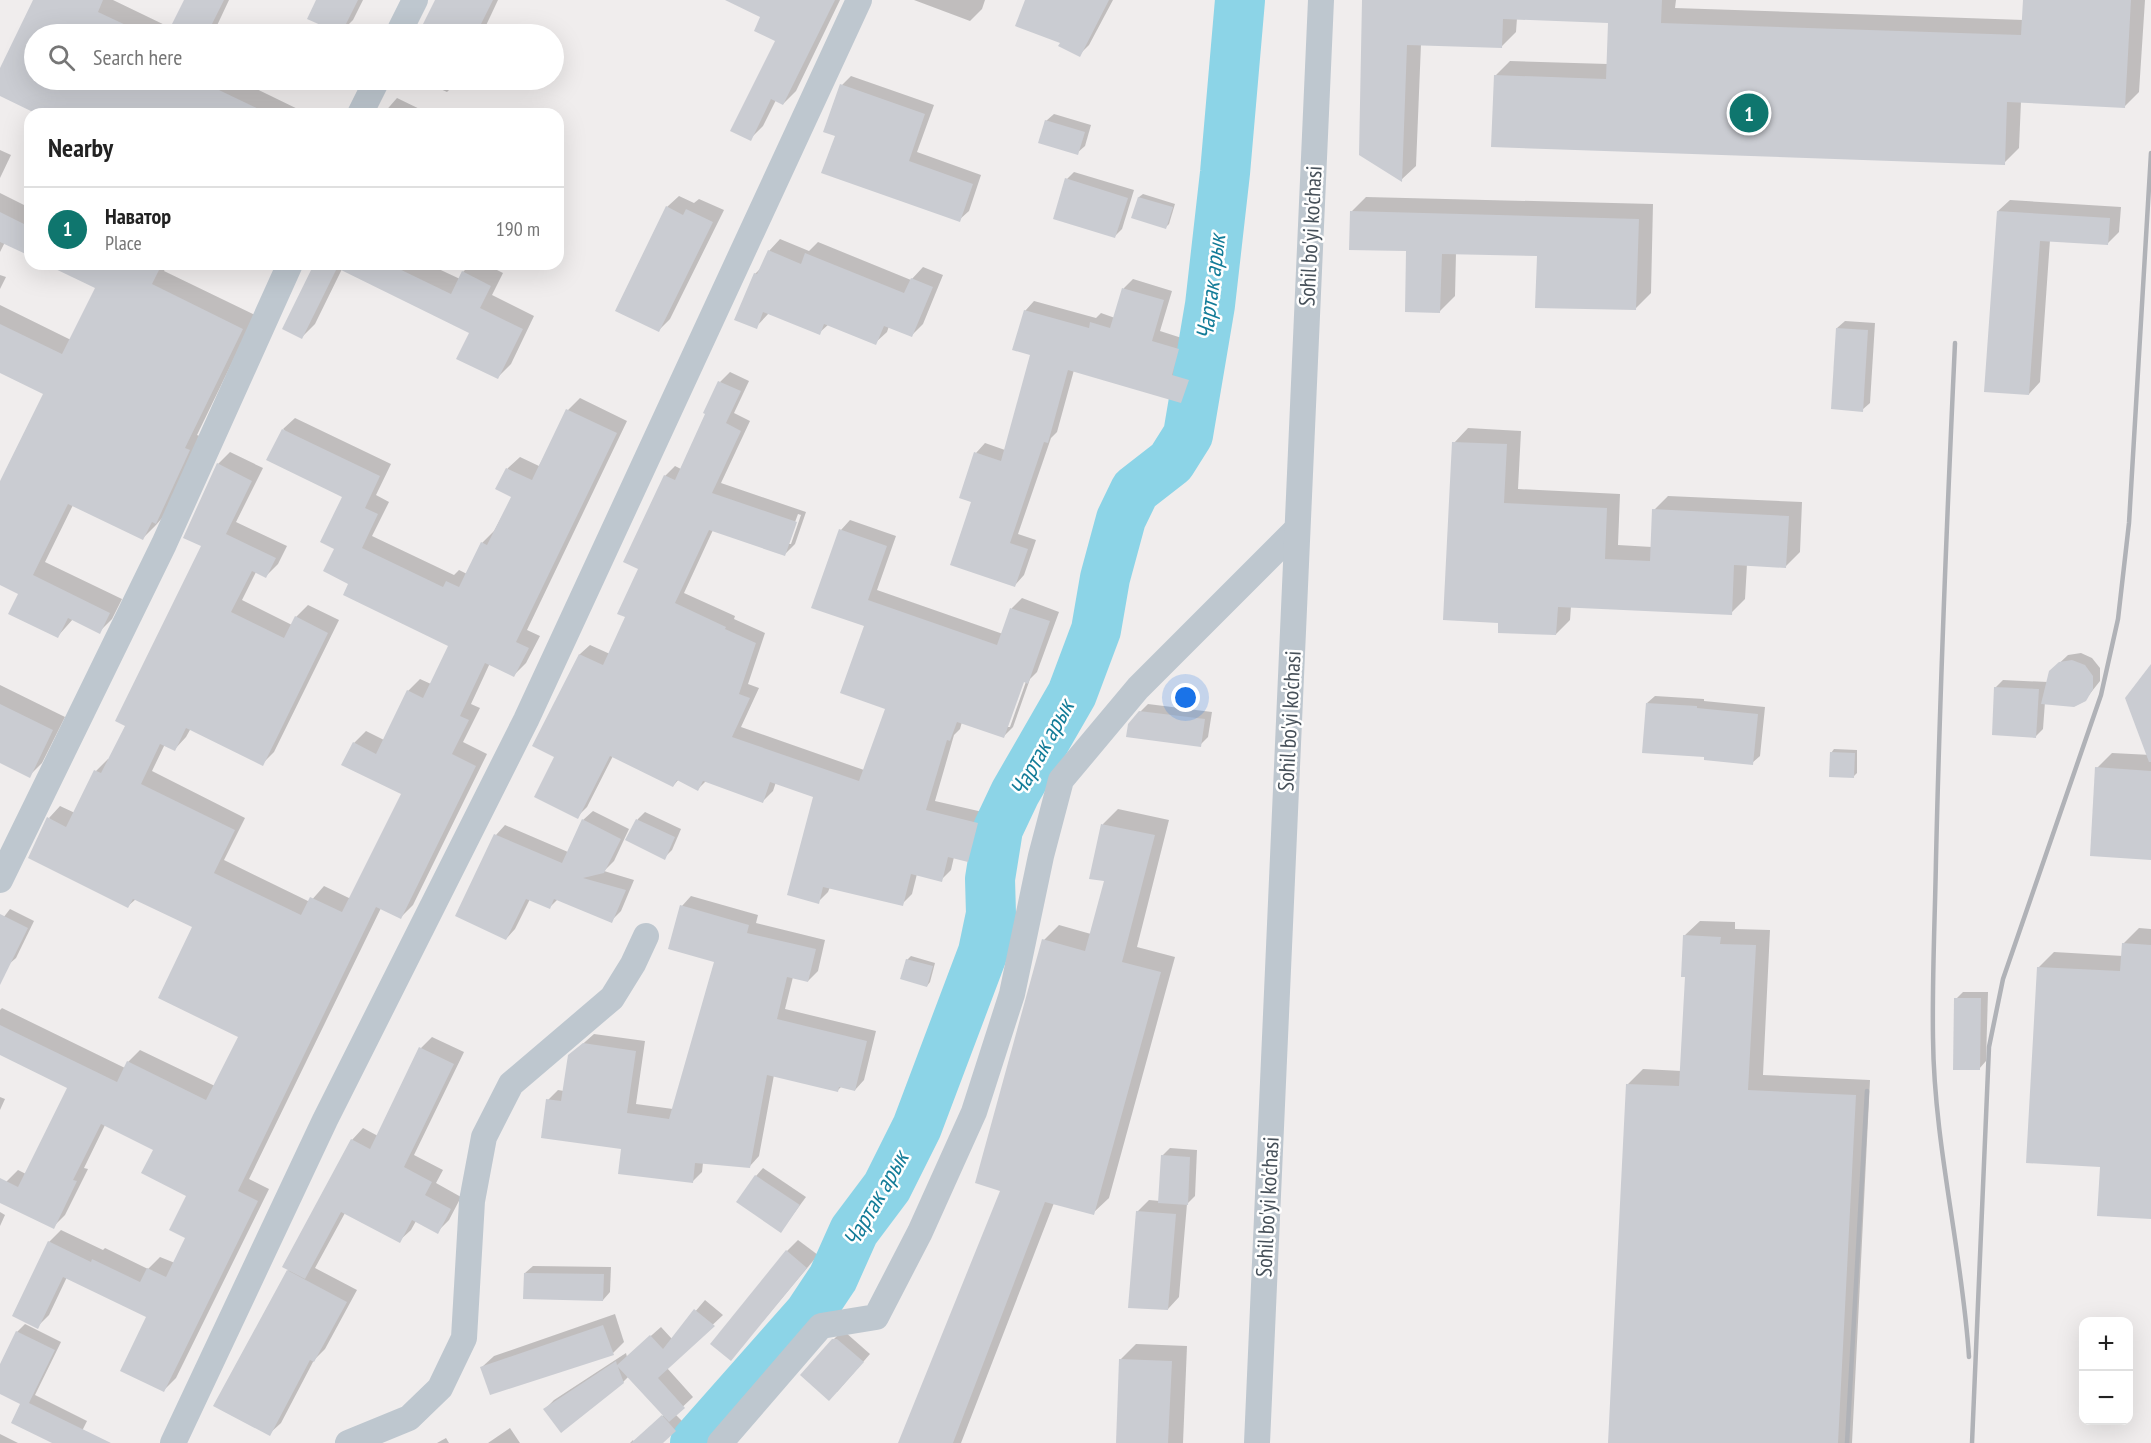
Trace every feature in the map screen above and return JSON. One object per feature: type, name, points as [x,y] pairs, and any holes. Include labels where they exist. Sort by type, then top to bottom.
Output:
[{"type":"street","points":[[403,24],[415,0]]},
{"type":"street","points":[[173,1443],[326,1120],[526,720],[859,0]]},
{"type":"street","name":"Sohil bo'yi ko'chasi","points":[[1257,1443],[1321,0]]},
{"type":"street","points":[[363,108],[372,90]]},
{"type":"street","points":[[0,880],[164,544],[287,270]]},
{"type":"street","points":[[720,1443],[821,1326],[876,1317],[920,1232],[974,1112],[1012,994],[1041,856],[1061,780],[1138,688],[1297,529]]},
{"type":"street","points":[[348,1443],[409,1418],[440,1388],[464,1338],[472,1201],[484,1137],[511,1084],[612,998],[633,964],[646,936]]},
{"type":"building","points":[[33,0],[103,0],[98,12],[124,24],[24,24],[24,90],[219,90],[256,108],[25,108],[0,96],[0,68]]},
{"type":"building","points":[[184,0],[224,0],[212,24],[172,24]]},
{"type":"building","points":[[316,0],[358,0],[346,24],[318,24],[307,19]]},
{"type":"building","points":[[435,0],[493,0],[481,24],[423,24]]},
{"type":"building","points":[[725,0],[835,0],[783,105],[771,99],[751,141],[730,131],[775,41],[754,31],[760,17]]},
{"type":"building","points":[[1025,0],[1109,0],[1080,57],[1058,46],[1060,43],[1015,26]]},
{"type":"building","points":[[1362,0],[1662,0],[1661,23],[2021,35],[2023,0],[2131,0],[2125,108],[2007,102],[2005,165],[1491,147],[1494,75],[1606,79],[1608,23],[1503,19],[1502,48],[1407,45],[1402,182],[1359,155]]},
{"type":"building","points":[[840,84],[925,114],[909,161],[973,184],[960,222],[821,173],[835,136],[823,132]]},
{"type":"building","points":[[1045,120],[1085,132],[1078,155],[1038,143]]},
{"type":"building","points":[[1065,178],[1128,198],[1115,238],[1053,219]]},
{"type":"building","points":[[1138,197],[1173,207],[1166,229],[1131,218]]},
{"type":"building","points":[[666,206],[683,215],[686,209],[713,222],[659,332],[615,311]]},
{"type":"building","points":[[1350,211],[1639,219],[1636,310],[1535,308],[1537,256],[1442,254],[1440,313],[1405,312],[1406,251],[1349,250]]},
{"type":"building","points":[[1997,211],[2110,218],[2108,245],[2040,241],[2029,395],[1984,392]]},
{"type":"building","points":[[0,212],[24,224],[24,253],[0,242]]},
{"type":"building","points":[[768,250],[801,264],[805,253],[904,293],[911,278],[933,287],[912,337],[884,326],[876,345],[824,324],[820,335],[763,312],[757,329],[734,320],[754,273],[757,274]]},
{"type":"building","points":[[58,270],[159,270],[152,284],[243,329],[185,448],[190,450],[156,524],[152,522],[143,540],[68,504],[33,575],[110,613],[100,634],[68,618],[58,638],[8,614],[18,594],[0,585],[0,481],[43,394],[0,373],[0,324],[62,354],[95,288]]},
{"type":"building","points":[[311,270],[336,270],[302,339],[282,329]]},
{"type":"building","points":[[341,270],[401,270],[451,294],[462,271],[491,286],[480,308],[523,329],[498,379],[456,359],[469,333]]},
{"type":"building","points":[[1122,288],[1164,300],[1152,341],[1179,349],[1172,375],[1189,380],[1181,403],[1068,370],[1048,443],[1044,442],[1010,543],[1028,549],[1015,587],[950,565],[971,502],[959,498],[974,452],[1001,461],[1030,355],[1012,350],[1024,310],[1089,328],[1090,322],[1110,328]]},
{"type":"building","points":[[1836,328],[1868,330],[1863,412],[1831,409]]},
{"type":"building","points":[[718,381],[741,391],[726,423],[741,431],[712,493],[797,522],[785,556],[709,530],[675,603],[756,643],[739,694],[750,698],[732,737],[859,781],[885,709],[840,693],[864,626],[811,608],[839,529],[887,546],[868,600],[997,645],[1010,608],[1050,621],[1028,684],[1024,682],[1004,738],[957,722],[950,741],[947,740],[926,810],[978,823],[968,862],[948,857],[942,882],[911,874],[903,906],[823,887],[819,904],[787,895],[813,797],[770,782],[763,803],[703,781],[698,791],[677,780],[673,787],[610,756],[578,819],[534,797],[554,757],[532,746],[579,654],[603,665],[625,617],[617,614],[638,569],[623,562],[664,475],[675,480]]},
{"type":"building","points":[[566,409],[617,433],[516,642],[529,648],[514,677],[485,663],[460,716],[469,720],[452,754],[476,766],[401,919],[376,907],[238,1191],[258,1201],[164,1392],[120,1371],[146,1317],[63,1277],[38,1329],[12,1316],[48,1241],[140,1282],[147,1268],[166,1277],[185,1238],[169,1230],[186,1196],[141,1173],[153,1150],[101,1124],[73,1180],[77,1181],[54,1229],[0,1203],[0,1178],[18,1187],[67,1088],[0,1055],[0,1025],[117,1082],[127,1061],[206,1100],[238,1037],[158,998],[192,927],[133,899],[128,908],[28,858],[47,817],[66,827],[94,770],[101,773],[125,726],[115,721],[201,546],[183,538],[217,463],[252,481],[226,534],[276,558],[266,578],[252,571],[231,612],[284,638],[295,616],[328,633],[263,766],[186,728],[175,751],[160,744],[141,784],[235,830],[214,873],[301,915],[310,897],[342,912],[401,794],[341,765],[353,742],[376,754],[407,690],[423,698],[448,646],[343,595],[348,584],[323,571],[334,549],[320,542],[342,497],[266,460],[282,429],[380,476],[365,508],[378,514],[362,548],[443,587],[446,581],[459,587],[481,542],[487,545],[511,497],[495,489],[506,468],[532,480]]},
{"type":"building","points":[[1452,442],[1507,444],[1504,503],[1607,508],[1605,559],[1650,561],[1652,509],[1789,516],[1786,568],[1734,565],[1732,615],[1558,607],[1556,635],[1498,633],[1498,623],[1443,620]]},
{"type":"building","points":[[2072,660],[2085,665],[2093,676],[2093,689],[2086,701],[2074,707],[2041,704],[2049,671],[2059,662]]},
{"type":"building","points":[[2151,664],[2151,762],[2149,762],[2125,698]]},
{"type":"building","points":[[1994,687],[2039,689],[2036,738],[1992,735]]},
{"type":"building","points":[[1646,703],[1697,706],[1697,708],[1758,714],[1753,765],[1704,760],[1704,757],[1642,753]]},
{"type":"building","points":[[0,704],[53,730],[30,778],[0,763]]},
{"type":"building","points":[[1139,711],[1205,719],[1201,747],[1126,737],[1128,724]]},
{"type":"building","points":[[1830,752],[1855,753],[1854,778],[1829,777]]},
{"type":"building","points":[[2095,767],[2151,771],[2151,860],[2090,856]]},
{"type":"building","points":[[582,819],[621,839],[604,873],[583,878],[626,890],[612,923],[554,899],[550,909],[526,899],[506,940],[455,916],[494,834],[562,863]]},
{"type":"building","points":[[636,819],[675,837],[665,860],[625,840]]},
{"type":"building","points":[[1101,824],[1155,835],[1122,962],[1161,972],[1094,1215],[1045,1202],[953,1443],[898,1443],[1000,1191],[975,1183],[1042,939],[1085,951],[1104,881],[1089,879]]},
{"type":"building","points":[[680,905],[749,925],[747,933],[816,949],[808,982],[787,977],[777,1019],[867,1041],[855,1091],[839,1087],[838,1092],[767,1075],[750,1168],[695,1163],[693,1183],[618,1174],[621,1149],[541,1138],[546,1099],[561,1101],[568,1055],[583,1043],[636,1051],[627,1113],[669,1119],[714,962],[668,949]]},
{"type":"building","points":[[0,914],[28,928],[0,985]]},
{"type":"building","points":[[1683,935],[1721,937],[1720,944],[1756,945],[1748,1090],[1856,1095],[1838,1443],[1608,1443],[1626,1084],[1679,1086],[1685,977],[1681,977]]},
{"type":"building","points":[[2122,943],[2151,945],[2151,1219],[2097,1216],[2100,1167],[2026,1163],[2037,967],[2120,971]]},
{"type":"building","points":[[906,959],[933,966],[927,987],[900,979]]},
{"type":"building","points":[[1954,998],[1981,998],[1980,1070],[1953,1070]]},
{"type":"building","points":[[419,1047],[454,1064],[404,1167],[432,1182],[425,1195],[451,1209],[438,1234],[412,1220],[400,1243],[341,1212],[305,1279],[282,1267],[351,1139],[370,1149]]},
{"type":"building","points":[[1161,1155],[1190,1157],[1188,1205],[1158,1203]]},
{"type":"building","points":[[755,1175],[800,1205],[781,1233],[736,1202]]},
{"type":"building","points":[[1136,1211],[1176,1214],[1168,1310],[1128,1308]]},
{"type":"building","points":[[786,1250],[807,1268],[731,1361],[710,1344]]},
{"type":"building","points":[[287,1270],[347,1302],[314,1362],[310,1360],[270,1436],[213,1406]]},
{"type":"building","points":[[524,1273],[604,1274],[603,1301],[523,1299]]},
{"type":"building","points":[[694,1309],[715,1326],[658,1378],[685,1408],[669,1422],[618,1367],[624,1383],[561,1433],[543,1409],[616,1361],[617,1365],[650,1335],[663,1349]]},
{"type":"building","points":[[603,1325],[614,1355],[490,1395],[480,1367]]},
{"type":"building","points":[[16,1331],[55,1350],[29,1403],[111,1443],[52,1443],[11,1423],[20,1404],[0,1394],[0,1364]]},
{"type":"building","points":[[832,1339],[837,1339],[864,1362],[829,1401],[800,1375]]},
{"type":"building","points":[[1119,1359],[1172,1361],[1168,1443],[1116,1443]]},
{"type":"building","points":[[662,1415],[676,1431],[663,1443],[631,1443]]},
{"type":"waterway","name":"Чартак арык","points":[[695,1443],[809,1314],[833,1278],[854,1231],[887,1187],[917,1127],[983,952],[991,914],[990,879],[998,829],[1015,793],[1072,694],[1096,630],[1105,578],[1121,519],[1135,490],[1171,462],[1188,435],[1210,305],[1225,173],[1240,0]]},
{"type":"railway","points":[[1972,1443],[1989,1047],[2003,979],[2101,695],[2118,619],[2129,523],[2151,153]]},
{"type":"railway","points":[[1955,343],[1940,730],[1933,1038],[1938,1118],[1961,1277],[1969,1357]]},
{"type":"railway","points":[[1847,1443],[1867,1091]]},
{"type":"place","name":"Наватор","points":[[1749,113]]}]
